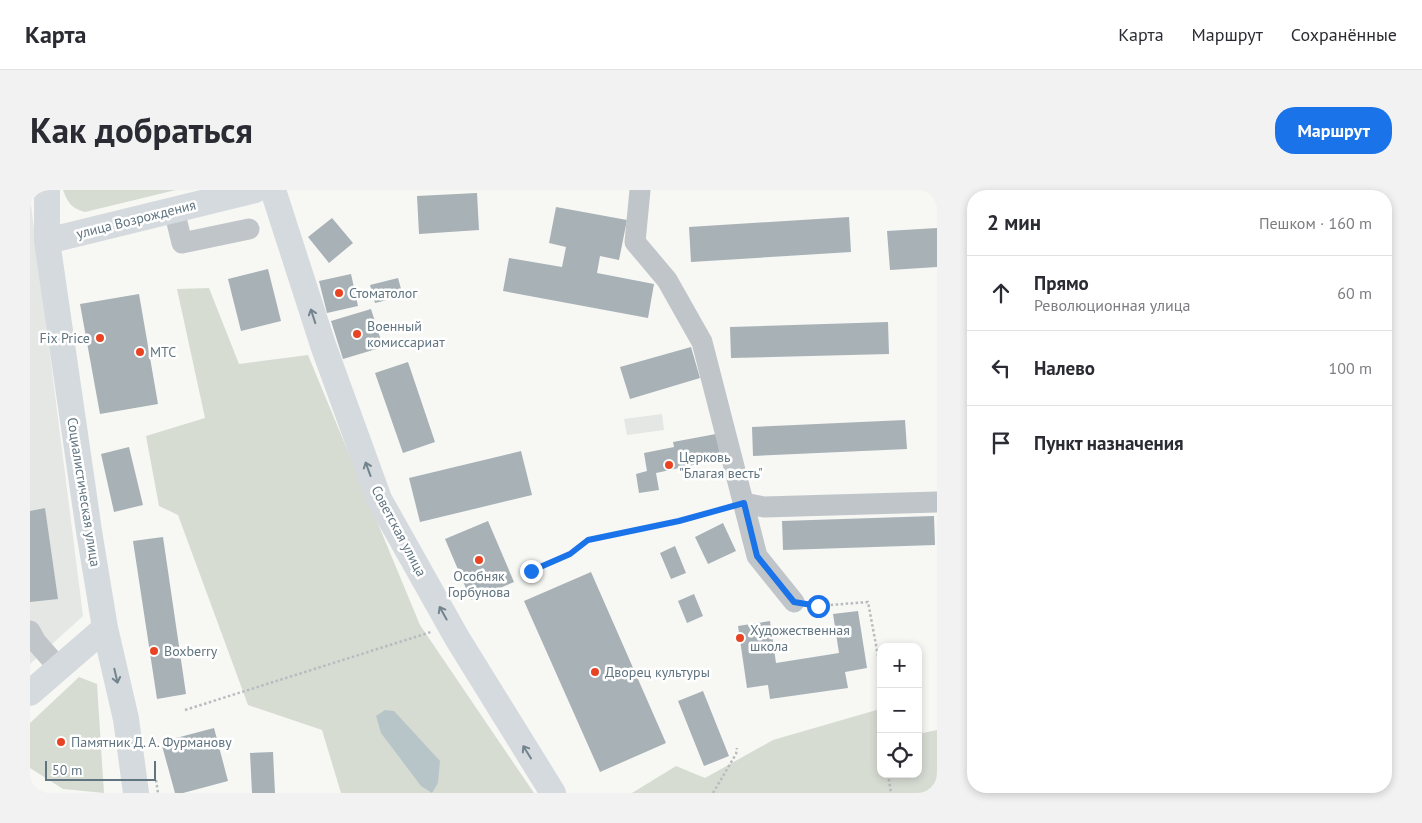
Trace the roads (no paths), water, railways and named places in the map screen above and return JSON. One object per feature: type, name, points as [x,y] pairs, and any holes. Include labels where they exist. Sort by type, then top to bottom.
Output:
[{"type":"main road","name":"Социалистическая улица","points":[[47,190],[47,241],[89,531],[105,628],[126,719],[136,793]]},
{"type":"main road","name":"улица Возрождения","points":[[47,241],[255,190]]},
{"type":"main road","name":"Советская улица","points":[[272,190],[323,344],[379,499],[450,626],[553,793]]},
{"type":"main road","points":[[30,693],[105,628]]},
{"type":"lane","points":[[640,190],[635,242],[667,280],[702,342],[757,556],[794,602]]},
{"type":"lane","points":[[174,210],[182,243],[250,229]]},
{"type":"lane","points":[[744,503],[764,507],[937,502]]},
{"type":"lane","points":[[30,631],[36,642],[59,668]]},
{"type":"place","name":"Стоматолог","points":[[339,293]]},
{"type":"place","name":"Военный комиссариат","points":[[357,334]]},
{"type":"place","name":"Fix Price","points":[[100,338]]},
{"type":"place","name":"МТС","points":[[140,352]]},
{"type":"place","name":"Церковь \"Благая весть\"","points":[[669,465]]},
{"type":"place","name":"Особняк Горбунова","points":[[479,560]]},
{"type":"place","name":"Художественная школа","points":[[740,638]]},
{"type":"place","name":"Boxberry","points":[[154,651]]},
{"type":"place","name":"Дворец культуры","points":[[595,672]]},
{"type":"place","name":"Памятник Д. А. Фурманову","points":[[61,742]]}]
